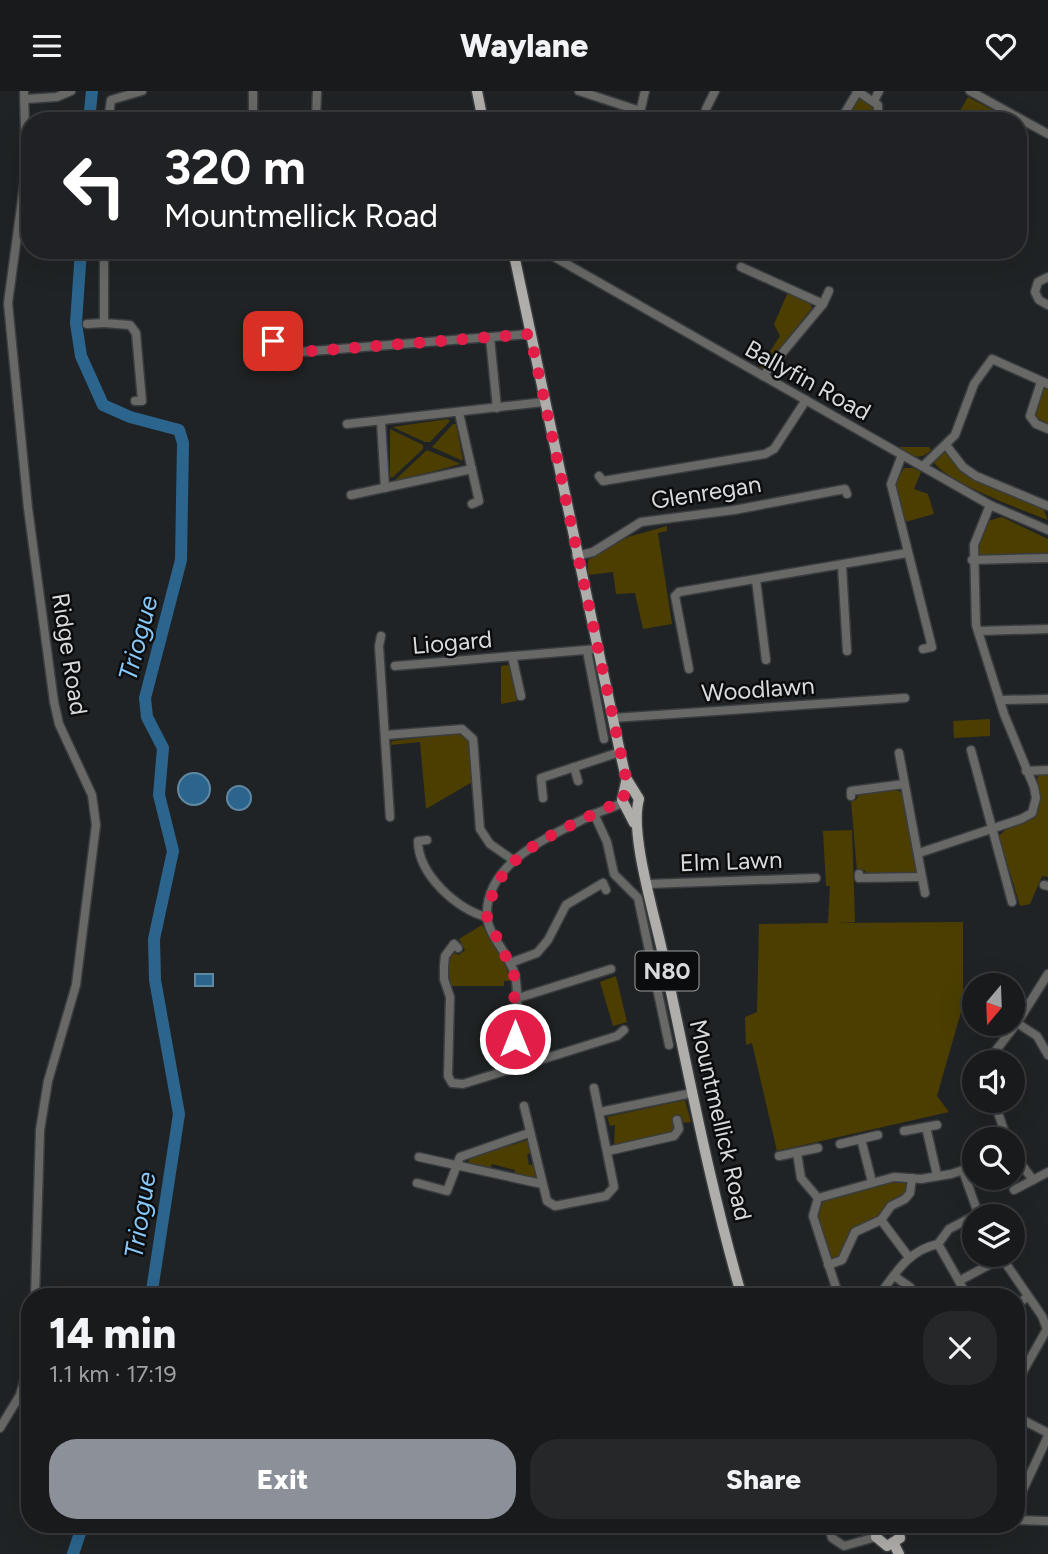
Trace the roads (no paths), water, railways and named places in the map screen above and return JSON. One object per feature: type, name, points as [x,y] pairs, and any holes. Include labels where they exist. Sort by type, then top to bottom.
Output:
[{"type":"main road","points":[[477,91],[481,112]]},
{"type":"main road","name":"Mountmellick Road","points":[[514,259],[576,556],[592,650],[626,778],[628,800],[637,828],[692,1093],[739,1288]]},
{"type":"main road","points":[[877,1533],[876,1537],[883,1545],[897,1549]]},
{"type":"street","points":[[25,95],[57,96],[71,91]]},
{"type":"street","points":[[109,112],[111,100],[142,91]]},
{"type":"street","points":[[253,91],[253,112]]},
{"type":"street","points":[[316,112],[317,91]]},
{"type":"street","points":[[579,91],[640,111],[645,91]]},
{"type":"street","points":[[706,109],[715,91]]},
{"type":"street","points":[[846,112],[857,91],[874,101],[879,107],[879,112]]},
{"type":"street","points":[[874,101],[879,91]]},
{"type":"street","points":[[970,91],[1003,112]]},
{"type":"street","points":[[1027,124],[1048,134]]},
{"type":"street","name":"Ridge Road","points":[[21,200],[4,303],[54,702],[59,724],[92,795],[96,825],[77,980],[48,1081],[40,1130],[35,1288]]},
{"type":"street","points":[[104,259],[104,323]]},
{"type":"street","name":"Ballyfin Road","points":[[557,259],[990,505],[1048,530]]},
{"type":"street","points":[[741,268],[822,305]]},
{"type":"street","points":[[1048,277],[1038,282],[1035,292],[1039,300],[1048,305]]},
{"type":"street","points":[[763,376],[822,305],[829,291]]},
{"type":"street","points":[[87,324],[130,325],[136,333],[142,401],[135,401]]},
{"type":"street","points":[[287,353],[530,334]]},
{"type":"street","points":[[490,338],[497,408]]},
{"type":"street","points":[[923,466],[946,445],[959,428],[974,384],[992,359],[1044,383],[1030,416],[1036,424],[1048,429]]},
{"type":"street","points":[[599,476],[603,481],[765,454],[774,449],[806,400]]},
{"type":"street","points":[[347,424],[544,402]]},
{"type":"street","points":[[459,413],[479,501],[472,504]]},
{"type":"street","points":[[381,422],[385,488]]},
{"type":"street","points":[[946,445],[963,467],[976,476],[1048,506]]},
{"type":"street","points":[[902,455],[891,484],[932,647],[923,649]]},
{"type":"street","points":[[351,495],[472,469]]},
{"type":"street","name":"Glenregan","points":[[576,556],[593,552],[641,522],[734,510],[845,489],[847,494]]},
{"type":"street","points":[[919,853],[1032,813],[1036,798],[976,625],[972,560],[974,545],[990,505]]},
{"type":"street","points":[[689,669],[675,596],[679,592],[907,553]]},
{"type":"street","points":[[972,560],[1048,558]]},
{"type":"street","points":[[842,566],[847,651]]},
{"type":"street","points":[[757,580],[766,660]]},
{"type":"street","points":[[979,631],[1048,628]]},
{"type":"street","points":[[382,636],[379,646],[390,817]]},
{"type":"street","points":[[592,650],[604,739]]},
{"type":"street","name":"Liogard","points":[[395,666],[592,650]]},
{"type":"street","name":"Liogard","points":[[512,656],[521,696]]},
{"type":"street","name":"Woodlawn","points":[[612,718],[905,698]]},
{"type":"street","points":[[1000,700],[1048,699]]},
{"type":"street","points":[[386,735],[463,729],[468,732],[473,739],[480,829],[490,844],[513,860]]},
{"type":"street","points":[[971,750],[1012,902]]},
{"type":"street","points":[[543,798],[541,778],[620,752]]},
{"type":"street","points":[[899,753],[925,894]]},
{"type":"street","points":[[575,767],[578,781]]},
{"type":"street","points":[[1026,771],[1048,770]]},
{"type":"street","points":[[851,796],[851,791],[904,784]]},
{"type":"street","points":[[516,1067],[514,974],[487,917],[499,879],[513,860],[531,846],[628,800]]},
{"type":"street","points":[[594,814],[607,842],[614,874],[638,898],[669,1045]]},
{"type":"street","points":[[427,840],[418,841],[424,865],[456,901],[474,913],[487,917]]},
{"type":"street","points":[[859,874],[859,878],[921,877]]},
{"type":"street","name":"Elm Lawn","points":[[648,884],[816,878]]},
{"type":"street","points":[[510,963],[537,953],[548,940],[566,905],[603,883],[606,890]]},
{"type":"street","points":[[458,948],[454,944],[450,946],[444,965],[444,979],[450,997],[449,1080],[463,1084],[617,1036],[624,1030]]},
{"type":"street","points":[[515,999],[611,969]]},
{"type":"street","points":[[1026,1009],[1048,974]]},
{"type":"street","points":[[1026,1029],[1037,1036],[1048,1055]]},
{"type":"street","points":[[996,1050],[1007,1036]]},
{"type":"street","points":[[524,1106],[542,1184],[551,1205],[606,1196],[614,1187],[594,1089]]},
{"type":"street","points":[[600,1112],[692,1093]]},
{"type":"street","points":[[608,1151],[674,1136],[679,1129],[677,1120]]},
{"type":"street","points":[[904,1131],[937,1125]]},
{"type":"street","points":[[926,1127],[937,1175]]},
{"type":"street","points":[[416,1183],[447,1191],[455,1165],[468,1153],[529,1133]]},
{"type":"street","points":[[840,1144],[878,1135]]},
{"type":"street","points":[[861,1139],[872,1182]]},
{"type":"street","points":[[779,1156],[817,1148]]},
{"type":"street","points":[[797,1153],[802,1178],[818,1198]]},
{"type":"street","points":[[419,1157],[542,1184]]},
{"type":"street","points":[[1025,1169],[1033,1180]]},
{"type":"street","points":[[818,1198],[894,1177],[912,1178],[962,1171]]},
{"type":"street","points":[[1025,1184],[1048,1172]]},
{"type":"street","points":[[828,1265],[842,1261],[855,1232],[881,1220],[891,1206],[905,1199],[910,1193],[912,1178]]},
{"type":"street","points":[[818,1198],[813,1216],[836,1288]]},
{"type":"street","points":[[881,1220],[908,1256]]},
{"type":"street","points":[[885,1288],[908,1256],[923,1247],[938,1244],[949,1229],[962,1223]]},
{"type":"street","points":[[938,1244],[962,1288]]},
{"type":"street","points":[[959,1281],[983,1267]]},
{"type":"street","points":[[1008,1267],[1021,1288]]},
{"type":"street","points":[[894,1276],[910,1288]]},
{"type":"street","points":[[1025,1294],[1042,1316],[1047,1329],[1025,1359]]},
{"type":"street","points":[[0,1428],[21,1392]]},
{"type":"street","points":[[1025,1421],[1048,1434],[1025,1485]]},
{"type":"street","points":[[1025,1520],[1048,1521]]},
{"type":"street","points":[[831,1533],[832,1538],[844,1546],[876,1537]]},
{"type":"water","points":[[194,773],[205,778],[210,789],[205,800],[194,805],[183,800],[178,789],[183,778]]},
{"type":"water","points":[[234,786],[244,786],[251,793],[251,803],[244,810],[234,810],[227,803],[227,793]]},
{"type":"water","points":[[195,974],[213,974],[213,986],[195,986]]},
{"type":"waterway","name":"Triogue","points":[[90,112],[92,91]]},
{"type":"waterway","name":"Triogue","points":[[80,259],[76,323],[81,356],[103,405],[130,417],[179,430],[183,443],[181,560],[145,698],[147,717],[163,748],[159,795],[173,851],[154,939],[155,980],[179,1114],[152,1288]]},
{"type":"waterway","name":"Triogue","points":[[73,1554],[80,1533]]}]
